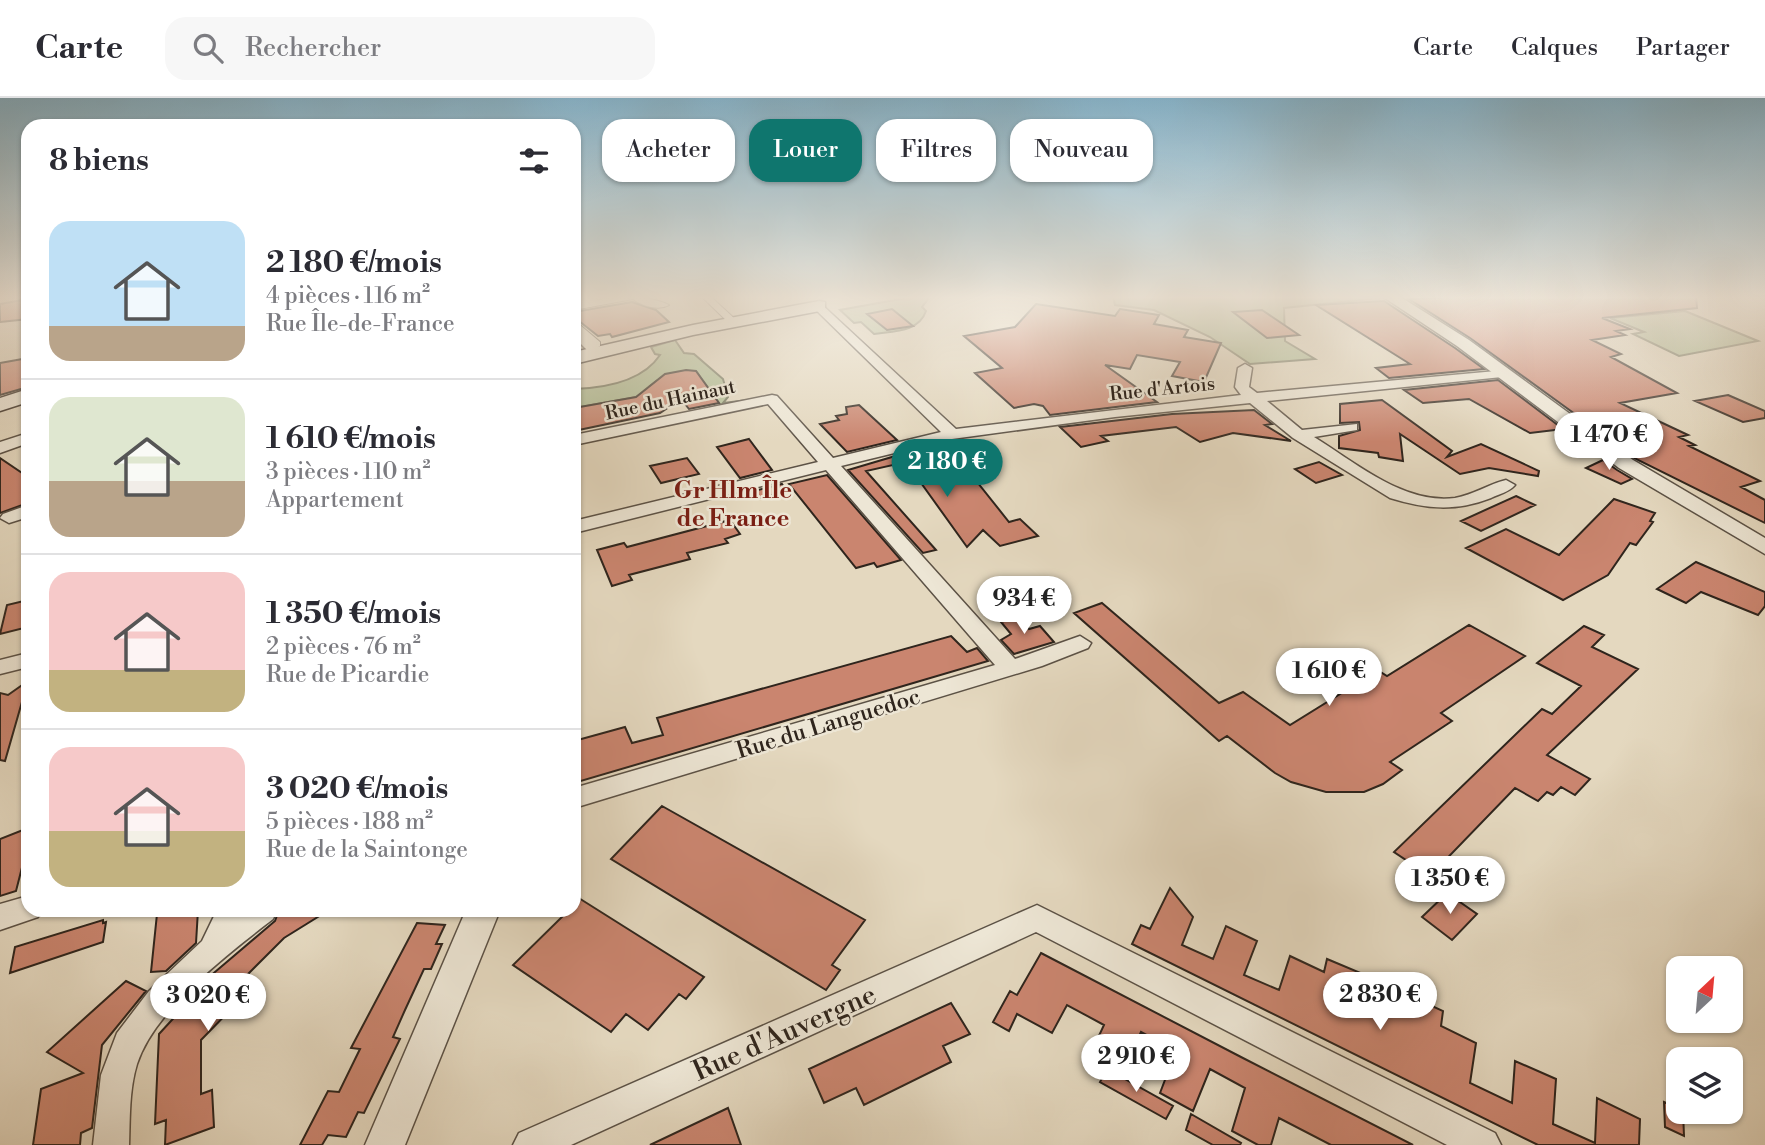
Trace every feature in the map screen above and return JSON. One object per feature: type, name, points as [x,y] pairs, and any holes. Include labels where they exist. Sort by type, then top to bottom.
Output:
[{"type":"main road","points":[[581,355],[620,345]]},
{"type":"main road","points":[[0,405],[21,398]]},
{"type":"street","points":[[589,345],[594,350],[596,345]]},
{"type":"street","points":[[860,345],[952,433]]},
{"type":"street","points":[[1464,345],[1637,471],[1765,547]]},
{"type":"street","points":[[1245,369],[1242,387],[1254,398],[1299,435],[1396,494],[1413,500],[1448,505],[1465,503],[1506,485]]},
{"type":"street","name":"Rue d'Artois","points":[[581,525],[952,433],[1502,373]]},
{"type":"street","name":"Rue du Hainaut","points":[[581,439],[772,399],[832,463]]},
{"type":"street","points":[[1299,435],[1351,427]]},
{"type":"street","points":[[0,448],[21,440]]},
{"type":"street","points":[[832,463],[1010,668]]},
{"type":"street","points":[[9,518],[21,513]]},
{"type":"street","name":"Rue du Languedoc","points":[[581,796],[1010,668],[1080,643]]},
{"type":"street","points":[[0,667],[21,662]]},
{"type":"street","points":[[0,917],[21,910]]},
{"type":"street","points":[[214,947],[228,917]]},
{"type":"street","points":[[111,1145],[117,1080],[126,1048],[150,1016],[214,947],[254,917]]},
{"type":"street","points":[[385,1145],[480,917]]},
{"type":"street","name":"Rue d'Auvergne","points":[[531,1145],[1037,918],[1483,1145]]},
{"type":"green space","points":[[678,345],[684,353],[694,354],[723,379],[728,397],[723,403],[765,398],[722,407],[696,371],[662,377],[650,386],[654,394],[581,407],[581,388],[622,382],[643,372],[660,355],[655,354],[651,347]]},
{"type":"green space","points":[[1222,345],[1291,345],[1315,359],[1250,364]]},
{"type":"green space","points":[[1656,345],[1738,345],[1679,356]]},
{"type":"building","points":[[975,345],[1220,345],[1204,382],[1172,376],[1180,362],[1137,355],[1130,369],[1105,365],[1157,402],[1050,415],[1043,406],[1034,404],[1014,408],[975,373],[1002,368]]},
{"type":"building","points":[[1380,345],[1450,345],[1484,369],[1389,378],[1376,368],[1410,364]]},
{"type":"building","points":[[1479,345],[1602,345],[1621,354],[1611,357],[1677,393],[1620,403],[1688,435],[1679,437],[1695,445],[1689,446],[1760,481],[1741,487],[1765,500],[1765,523],[1634,458],[1624,450],[1637,444],[1591,421],[1586,422]]},
{"type":"building","points":[[21,359],[21,389],[0,395],[0,363]]},
{"type":"building","points":[[696,371],[719,403],[689,409],[681,399],[660,413],[581,430],[581,407],[636,397],[665,374]]},
{"type":"building","points":[[1498,380],[1563,429],[1530,433],[1469,399],[1423,403],[1404,390]]},
{"type":"building","points":[[1728,395],[1765,411],[1765,418],[1743,422],[1695,401]]},
{"type":"building","points":[[1382,400],[1452,451],[1447,457],[1481,444],[1539,471],[1538,476],[1489,468],[1460,474],[1400,434],[1403,461],[1379,457],[1378,453],[1339,448],[1339,436],[1360,430],[1359,422],[1340,423],[1340,404]]},
{"type":"building","points":[[859,405],[897,440],[847,452],[820,424],[839,420],[836,416],[847,414],[846,407]]},
{"type":"building","points":[[1254,410],[1272,424],[1265,425],[1291,441],[1233,433],[1200,442],[1176,427],[1101,436],[1108,441],[1081,447],[1060,427],[1172,414]]},
{"type":"building","points":[[749,439],[772,470],[740,478],[717,447]]},
{"type":"building","points":[[950,448],[1009,522],[1020,519],[1038,536],[1000,546],[983,530],[967,547],[906,462],[866,471],[936,550],[923,553],[848,470],[909,452],[913,456]]},
{"type":"building","points":[[0,458],[21,472],[21,506],[0,513]]},
{"type":"building","points":[[687,458],[699,474],[661,483],[650,466]]},
{"type":"building","points":[[1603,460],[1632,479],[1621,484],[1586,468]]},
{"type":"building","points":[[1319,462],[1342,475],[1316,483],[1295,469]]},
{"type":"building","points":[[827,475],[901,560],[877,567],[874,563],[856,568],[789,484]]},
{"type":"building","points":[[782,484],[787,491],[756,499],[750,492]]},
{"type":"building","points":[[1516,496],[1535,505],[1481,531],[1461,521]]},
{"type":"building","points":[[1614,499],[1655,513],[1650,521],[1653,522],[1636,545],[1630,543],[1608,575],[1563,600],[1466,548],[1506,529],[1559,555]]},
{"type":"building","points":[[730,520],[740,534],[725,539],[728,543],[687,553],[690,559],[629,575],[632,580],[612,586],[597,550],[624,543],[627,547]]},
{"type":"building","points":[[1696,562],[1765,592],[1765,606],[1758,615],[1701,592],[1686,603],[1657,589]]},
{"type":"building","points":[[21,602],[21,629],[0,634],[7,605]]},
{"type":"building","points":[[1102,603],[1219,703],[1243,692],[1290,725],[1361,681],[1354,676],[1371,666],[1387,676],[1469,625],[1525,656],[1441,713],[1452,721],[1390,762],[1402,770],[1383,784],[1364,792],[1326,792],[1291,782],[1275,773],[1227,736],[1219,741],[1074,613]]},
{"type":"building","points":[[1018,617],[1029,629],[1040,626],[1054,642],[1014,654],[1001,640],[1011,634],[1001,622]]},
{"type":"building","points":[[1584,626],[1604,635],[1592,647],[1638,669],[1547,755],[1590,779],[1575,795],[1561,787],[1553,795],[1547,792],[1538,801],[1515,788],[1430,876],[1394,852],[1542,709],[1552,714],[1581,686],[1537,663]]},
{"type":"building","points":[[951,636],[967,652],[977,648],[988,661],[581,781],[581,739],[625,727],[632,743],[663,735],[657,718]]},
{"type":"building","points":[[21,686],[21,705],[5,761],[0,760],[0,693],[8,695]]},
{"type":"building","points":[[662,806],[865,920],[832,965],[840,970],[826,990],[611,859]]},
{"type":"building","points":[[21,831],[21,871],[16,891],[0,896],[0,839]]},
{"type":"building","points":[[1170,888],[1193,917],[1182,945],[1213,959],[1226,926],[1257,941],[1244,975],[1279,990],[1290,956],[1324,972],[1327,959],[1363,974],[1360,988],[1404,1009],[1406,994],[1443,1011],[1441,1026],[1476,1043],[1470,1083],[1512,1103],[1515,1061],[1556,1079],[1553,1124],[1595,1143],[1597,1098],[1640,1119],[1639,1145],[1538,1145],[1132,944],[1141,925],[1150,929]]},
{"type":"building","points":[[1447,893],[1477,914],[1452,940],[1422,917]]},
{"type":"building","points":[[581,899],[704,977],[686,999],[679,994],[648,1030],[626,1014],[611,1032],[513,965],[562,917],[581,917]]},
{"type":"building","points":[[157,917],[198,917],[196,943],[166,971],[151,972]]},
{"type":"building","points":[[276,917],[318,917],[284,938],[229,993],[242,998],[201,1040],[201,1094],[212,1090],[214,1127],[165,1145],[166,1120],[155,1124],[159,1034],[205,984],[202,983]]},
{"type":"building","points":[[103,920],[103,923],[106,922],[103,942],[10,973],[15,947]]},
{"type":"building","points":[[417,923],[445,925],[436,944],[442,944],[431,969],[424,969],[405,1010],[393,1037],[400,1039],[364,1113],[358,1112],[346,1137],[328,1135],[322,1145],[300,1145],[328,1091],[339,1092],[360,1049],[351,1048]]},
{"type":"building","points":[[1041,953],[1413,1145],[1331,1145],[1279,1118],[1271,1145],[1258,1145],[1232,1131],[1245,1088],[1210,1069],[1193,1111],[1160,1093],[1176,1051],[1141,1032],[1123,1072],[1090,1055],[1104,1025],[1067,1005],[1052,1033],[1017,1014],[1009,1031],[993,1022],[1010,991],[1017,995]]},
{"type":"building","points":[[126,981],[146,991],[102,1045],[92,1128],[81,1133],[80,1145],[33,1145],[41,1089],[83,1073],[47,1052]]},
{"type":"building","points":[[951,1003],[970,1034],[943,1046],[951,1062],[864,1105],[856,1088],[824,1103],[809,1069]]},
{"type":"building","points":[[1107,1069],[1173,1106],[1166,1119],[1100,1082]]},
{"type":"building","points":[[1664,1102],[1666,1124],[1684,1124],[1684,1136],[1665,1127]]},
{"type":"building","points":[[728,1108],[741,1145],[650,1145]]},
{"type":"building","points":[[1191,1114],[1241,1143],[1240,1145],[1213,1145],[1186,1130]]},
{"type":"district","name":"Gr Hlm Île de France","points":[[733,504]]}]
